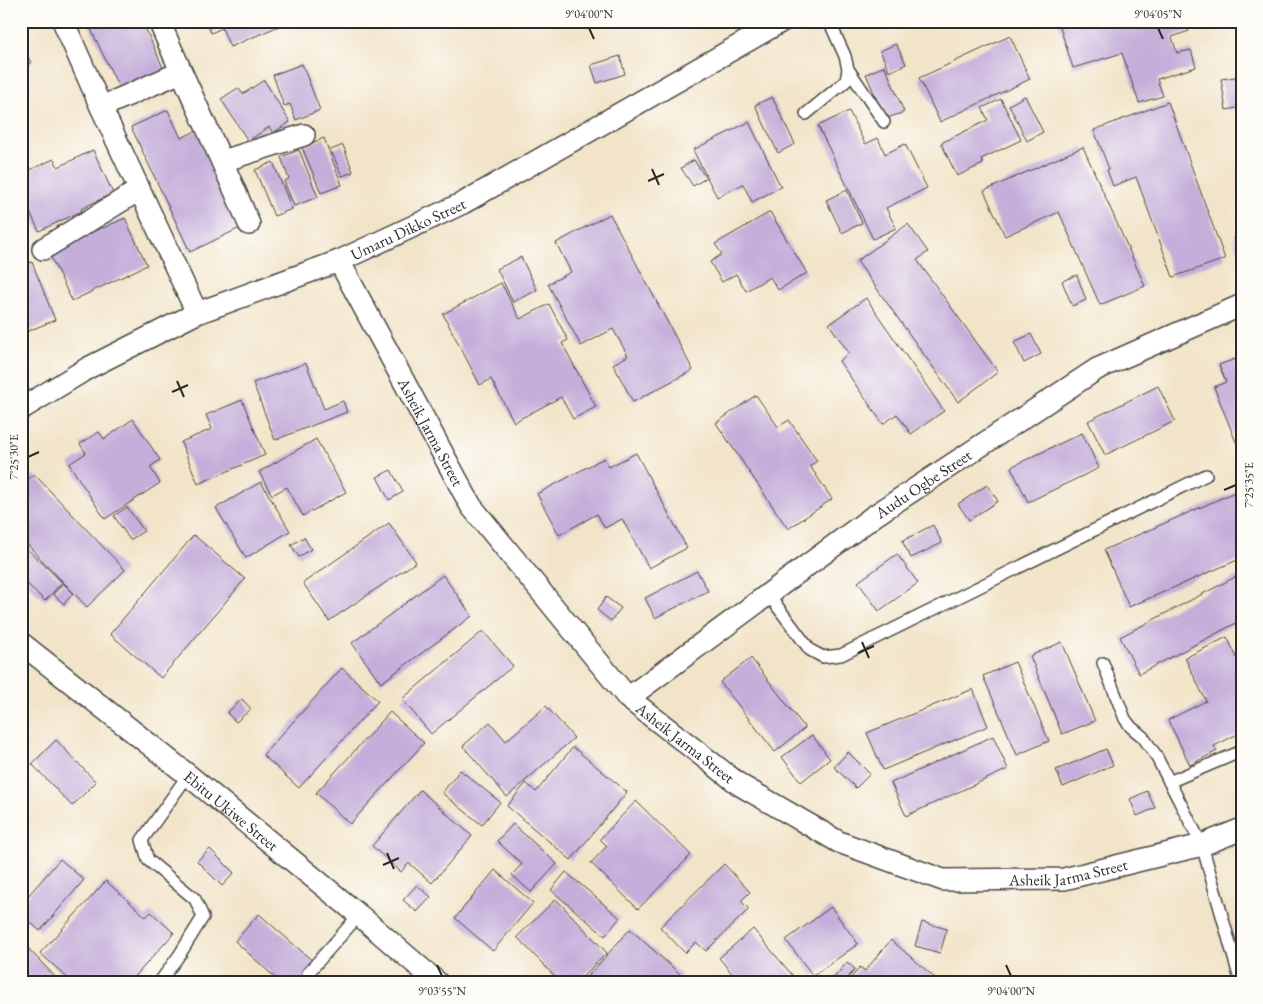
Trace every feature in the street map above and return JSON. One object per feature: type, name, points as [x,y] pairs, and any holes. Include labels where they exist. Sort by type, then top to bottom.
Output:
[{"type":"street","points":[[63,21],[197,313]]},
{"type":"street","points":[[159,21],[223,160],[250,224]]},
{"type":"street","name":"Umaru Dikko Street","points":[[21,409],[88,368],[197,313],[338,261],[463,203],[782,21]]},
{"type":"street","points":[[101,107],[181,72]]},
{"type":"street","points":[[223,160],[304,136]]},
{"type":"street","points":[[43,249],[139,190]]},
{"type":"street","name":"Asheik Jarma Street","points":[[338,261],[471,506],[628,698],[740,785],[839,842],[943,880],[1064,879],[1202,845],[1242,829]]},
{"type":"street","name":"Audu Ogbe Street","points":[[628,698],[874,516],[1097,369],[1242,305]]},
{"type":"street","name":"Ebitu Ukiwe Street","points":[[21,643],[188,775],[359,915],[438,983]]},
{"type":"lane","points":[[829,21],[845,56],[848,69],[884,122]]},
{"type":"lane","points":[[806,114],[846,81],[848,69]]},
{"type":"lane","points":[[768,594],[810,650],[823,657],[841,655],[1206,475]]},
{"type":"lane","points":[[1103,663],[1125,719],[1149,744],[1202,845],[1241,983]]},
{"type":"lane","points":[[1169,782],[1242,751]]},
{"type":"lane","points":[[159,983],[204,917],[195,899],[148,860],[142,840],[188,775]]},
{"type":"lane","points":[[308,973],[359,915]]},
{"type":"building","points":[[87,21],[147,21],[143,23],[164,70],[120,90]]},
{"type":"building","points":[[206,21],[285,21],[286,23],[230,47],[222,28],[211,33]]},
{"type":"building","points":[[662,21],[687,21],[666,30]]},
{"type":"building","points":[[1058,21],[1186,21],[1189,31],[1172,37],[1177,53],[1191,50],[1196,67],[1157,79],[1163,96],[1139,103],[1122,53],[1073,68]]},
{"type":"building","points":[[1207,21],[1233,21],[1233,22],[1208,27]]},
{"type":"building","points":[[1010,36],[1030,79],[940,122],[919,78]]},
{"type":"building","points":[[21,42],[31,63],[21,67]]},
{"type":"building","points":[[896,44],[906,64],[890,72],[880,51]]},
{"type":"building","points":[[620,56],[625,74],[597,83],[591,65]]},
{"type":"building","points":[[302,64],[320,110],[296,120],[290,104],[284,106],[273,75]]},
{"type":"building","points":[[885,66],[904,112],[885,119],[866,74]]},
{"type":"building","points":[[21,67],[30,87],[21,91]]},
{"type":"building","points":[[1242,76],[1242,107],[1226,110],[1221,79]]},
{"type":"building","points":[[264,80],[290,122],[273,133],[269,127],[248,141],[221,99],[238,88],[243,94]]},
{"type":"building","points":[[1025,96],[1043,132],[1027,141],[1009,105]]},
{"type":"building","points":[[772,97],[795,144],[778,153],[755,105]]},
{"type":"building","points":[[1001,99],[1021,140],[981,159],[983,164],[957,176],[941,143],[988,120],[982,108]]},
{"type":"building","points":[[1168,102],[1225,259],[1173,277],[1136,177],[1113,186],[1107,170],[1109,169],[1094,130]]},
{"type":"building","points":[[168,110],[181,138],[198,130],[240,228],[190,252],[131,127]]},
{"type":"building","points":[[849,111],[865,144],[878,138],[885,154],[905,144],[927,188],[886,208],[896,228],[873,239],[818,126]]},
{"type":"building","points":[[749,122],[781,187],[752,202],[743,184],[717,197],[693,150]]},
{"type":"building","points":[[324,138],[342,185],[321,193],[302,147]]},
{"type":"building","points":[[343,145],[353,172],[342,176],[331,150]]},
{"type":"building","points":[[1083,147],[1145,286],[1100,305],[1059,212],[1005,236],[984,191]]},
{"type":"building","points":[[93,150],[113,193],[81,209],[82,211],[39,231],[21,194],[21,174],[54,159],[58,167]]},
{"type":"building","points":[[299,150],[318,197],[294,206],[284,181],[289,179],[281,157]]},
{"type":"building","points":[[694,160],[706,178],[693,186],[681,168]]},
{"type":"building","points":[[273,162],[292,209],[274,216],[255,170]]},
{"type":"building","points":[[847,190],[862,223],[842,233],[826,200]]},
{"type":"building","points":[[770,212],[807,273],[778,290],[770,277],[746,291],[736,274],[722,282],[710,262],[722,254],[715,244]]},
{"type":"building","points":[[610,214],[693,370],[633,402],[613,364],[628,356],[613,329],[581,346],[548,284],[571,272],[556,243]]},
{"type":"building","points":[[125,218],[147,265],[72,301],[49,253]]},
{"type":"building","points":[[908,224],[928,252],[917,260],[998,372],[958,402],[857,261]]},
{"type":"building","points":[[1242,235],[1242,249],[1238,250],[1234,238]]},
{"type":"building","points":[[521,257],[537,290],[513,302],[497,269]]},
{"type":"building","points":[[32,262],[55,320],[21,334],[21,266]]},
{"type":"building","points":[[1077,275],[1086,300],[1072,306],[1062,281]]},
{"type":"building","points":[[501,283],[520,319],[549,304],[568,340],[562,343],[596,407],[573,419],[561,397],[514,422],[491,379],[480,385],[443,314]]},
{"type":"building","points":[[866,298],[944,411],[911,434],[897,414],[883,424],[839,361],[849,353],[829,324]]},
{"type":"building","points":[[1031,334],[1041,354],[1024,363],[1014,342]]},
{"type":"building","points":[[1235,359],[1242,376],[1242,440],[1236,442],[1214,387],[1226,382],[1219,365]]},
{"type":"building","points":[[306,363],[324,409],[343,401],[347,412],[275,440],[253,383]]},
{"type":"building","points":[[1158,386],[1175,421],[1105,455],[1088,421]]},
{"type":"building","points":[[756,395],[778,427],[789,420],[817,461],[810,466],[832,499],[788,529],[716,423]]},
{"type":"building","points":[[242,400],[265,455],[198,484],[181,442],[212,429],[206,415]]},
{"type":"building","points":[[133,419],[160,460],[150,467],[160,483],[105,519],[69,464],[86,453],[80,444],[99,432],[104,439]]},
{"type":"building","points":[[1082,433],[1099,468],[1028,502],[1011,467]]},
{"type":"building","points":[[316,439],[346,492],[303,516],[287,487],[272,495],[259,472]]},
{"type":"building","points":[[636,453],[687,548],[649,568],[622,519],[605,528],[597,514],[559,535],[537,494],[604,458],[609,467]]},
{"type":"building","points":[[391,470],[403,492],[389,500],[377,477]]},
{"type":"building","points":[[34,474],[125,570],[87,607],[21,538],[21,486]]},
{"type":"building","points":[[261,482],[290,531],[246,558],[216,508]]},
{"type":"building","points":[[987,485],[998,501],[969,520],[958,504]]},
{"type":"building","points":[[1242,489],[1242,558],[1129,607],[1104,550]]},
{"type":"building","points":[[127,507],[144,531],[130,540],[114,516]]},
{"type":"building","points":[[389,523],[416,562],[329,621],[303,583]]},
{"type":"building","points":[[933,525],[942,543],[911,558],[902,541]]},
{"type":"building","points":[[194,535],[245,579],[161,678],[110,634]]},
{"type":"building","points":[[304,537],[311,549],[299,557],[291,545]]},
{"type":"building","points":[[21,543],[62,582],[45,601],[21,578]]},
{"type":"building","points":[[897,554],[918,583],[879,611],[858,582]]},
{"type":"building","points":[[697,571],[708,591],[655,618],[645,598]]},
{"type":"building","points":[[1241,574],[1242,620],[1139,674],[1120,637]]},
{"type":"building","points":[[443,575],[472,616],[381,683],[352,643]]},
{"type":"building","points":[[63,583],[73,593],[64,604],[53,594]]},
{"type":"building","points":[[606,597],[621,608],[611,621],[597,610]]},
{"type":"building","points":[[483,631],[513,666],[431,734],[402,699]]},
{"type":"building","points":[[1227,637],[1242,668],[1242,732],[1214,746],[1217,751],[1190,765],[1168,720],[1206,701],[1185,658]]},
{"type":"building","points":[[1062,642],[1095,721],[1062,734],[1030,656]]},
{"type":"building","points":[[751,658],[805,728],[775,752],[720,682]]},
{"type":"building","points":[[1015,662],[1049,741],[1017,755],[983,676]]},
{"type":"building","points":[[342,668],[378,701],[299,788],[263,755]]},
{"type":"building","points":[[973,689],[988,726],[883,770],[867,733]]},
{"type":"building","points":[[242,699],[251,709],[236,722],[227,713]]},
{"type":"building","points":[[546,706],[574,738],[507,797],[463,746],[490,722],[506,741]]},
{"type":"building","points":[[390,712],[424,743],[350,824],[316,793]]},
{"type":"building","points":[[812,735],[830,759],[801,782],[782,757]]},
{"type":"building","points":[[993,736],[1008,769],[906,816],[891,783]]},
{"type":"building","points":[[56,740],[96,782],[72,806],[32,764]]},
{"type":"building","points":[[573,747],[627,792],[571,860],[507,806],[526,783],[536,792]]},
{"type":"building","points":[[1106,749],[1113,765],[1063,787],[1056,770]]},
{"type":"building","points":[[848,752],[870,774],[856,788],[834,767]]},
{"type":"building","points":[[460,770],[500,802],[482,825],[442,793]]},
{"type":"building","points":[[420,790],[472,836],[432,883],[409,863],[401,872],[372,846]]},
{"type":"building","points":[[1147,791],[1155,808],[1137,816],[1130,799]]},
{"type":"building","points":[[636,801],[691,855],[638,909],[591,863],[607,846],[600,839]]},
{"type":"building","points":[[513,824],[557,864],[531,892],[512,875],[522,864],[497,841]]},
{"type":"building","points":[[210,849],[234,873],[222,886],[197,861]]},
{"type":"building","points":[[60,859],[84,880],[40,931],[21,914],[21,904]]},
{"type":"building","points":[[724,864],[750,892],[741,901],[749,909],[706,951],[696,942],[685,953],[660,927]]},
{"type":"building","points":[[495,870],[533,903],[493,951],[455,918]]},
{"type":"building","points":[[566,872],[620,918],[605,936],[551,890]]},
{"type":"building","points":[[106,881],[146,917],[151,912],[174,933],[129,983],[73,983],[40,953]]},
{"type":"building","points":[[417,885],[431,897],[417,912],[403,900]]},
{"type":"building","points":[[556,899],[607,953],[576,983],[561,983],[517,937]]},
{"type":"building","points":[[831,907],[858,944],[813,976],[786,940]]},
{"type":"building","points":[[259,914],[315,963],[307,972],[319,983],[281,983],[235,941]]},
{"type":"building","points":[[922,922],[947,929],[940,953],[915,946]]},
{"type":"building","points":[[630,929],[681,975],[674,983],[582,983]]},
{"type":"building","points":[[753,929],[799,983],[740,983],[719,958]]},
{"type":"building","points":[[891,940],[941,983],[847,983],[860,967],[865,971]]},
{"type":"building","points":[[22,942],[61,983],[21,983]]},
{"type":"building","points":[[847,962],[855,969],[844,983],[830,983]]}]
